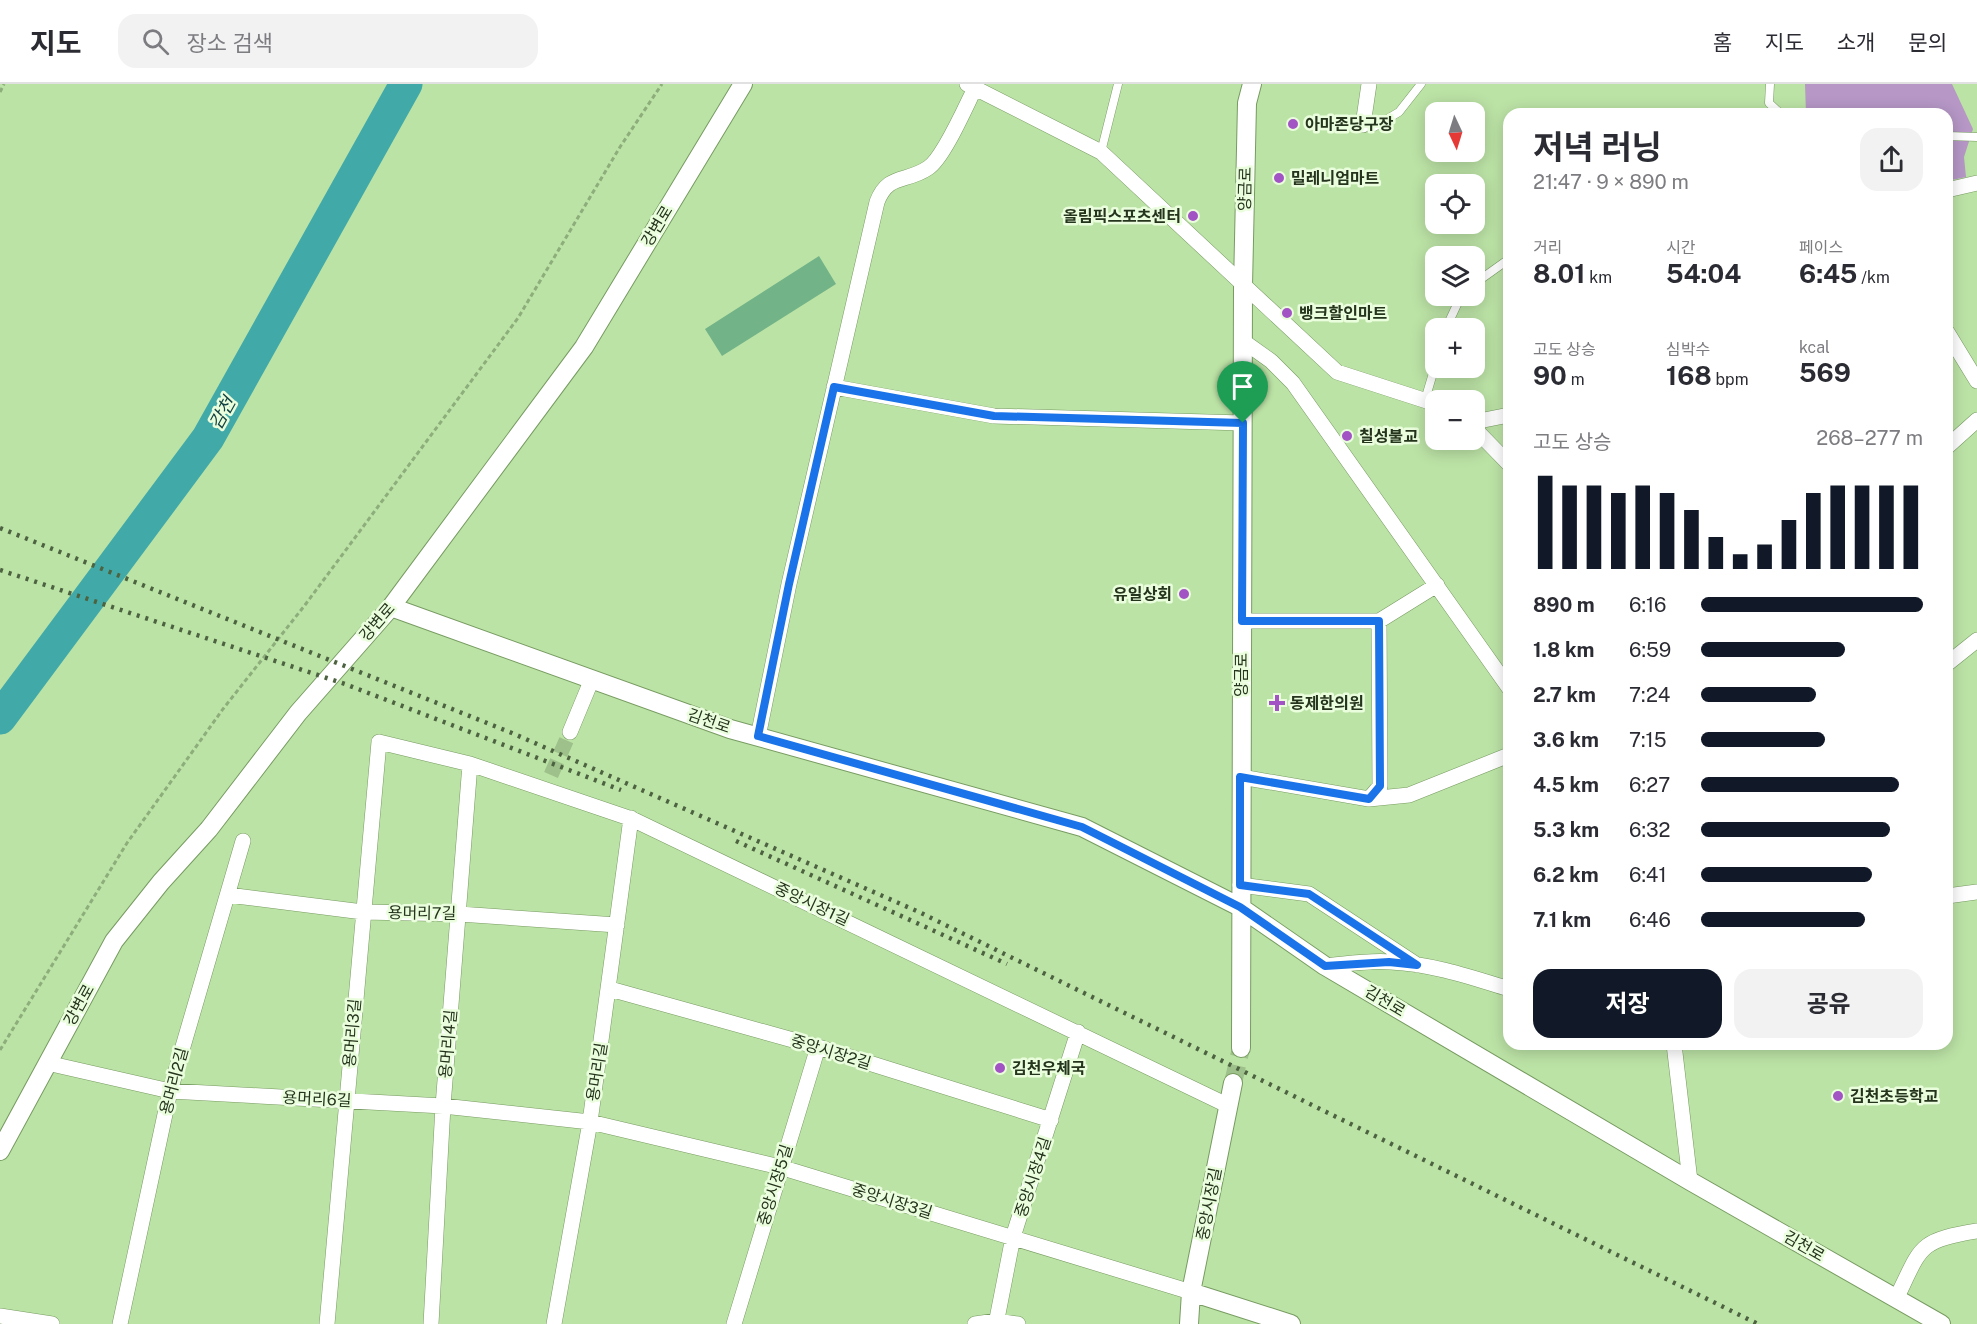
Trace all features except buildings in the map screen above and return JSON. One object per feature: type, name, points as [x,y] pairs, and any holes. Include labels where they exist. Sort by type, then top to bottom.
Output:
[{"type":"street","name":"강변로","points":[[0,1151],[114,940],[209,828],[298,713],[391,607],[584,347],[743,84]]},
{"type":"street","name":"양금로","points":[[1240,907],[1243,286],[1247,104],[1251,84]]},
{"type":"street","points":[[1363,125],[1369,84]]},
{"type":"street","points":[[758,736],[789,584],[882,189],[893,181],[918,174],[932,167],[971,86],[1101,152],[1337,372],[1425,400]]},
{"type":"street","points":[[1953,189],[1977,183]]},
{"type":"street","points":[[1243,341],[1271,361],[1293,383],[1503,679]]},
{"type":"street","points":[[1953,342],[1977,381]]},
{"type":"street","points":[[834,387],[994,416],[1243,423]]},
{"type":"street","points":[[1485,420],[1503,416]]},
{"type":"street","points":[[1953,442],[1976,421]]},
{"type":"street","points":[[1485,439],[1503,458]]},
{"type":"street","points":[[1242,621],[1379,621],[1437,585]]},
{"type":"street","name":"김천로","points":[[391,607],[758,736],[1082,827],[1240,907],[1325,966],[1690,1181],[1896,1299],[1910,1317],[1941,1324]]},
{"type":"street","points":[[1369,799],[1380,786],[1379,621]]},
{"type":"street","points":[[1953,659],[1977,640]]},
{"type":"street","points":[[570,732],[592,679]]},
{"type":"street","name":"중앙시장1길","points":[[379,742],[548,782],[631,819],[1229,1106]]},
{"type":"street","name":"용머리3길","points":[[327,1324],[345,1101],[379,742]]},
{"type":"street","points":[[1240,777],[1369,799],[1409,795],[1503,757]]},
{"type":"street","name":"용머리4길","points":[[430,1324],[443,1106],[470,764]]},
{"type":"street","name":"용머리길","points":[[554,1324],[590,1122],[610,989],[631,819]]},
{"type":"street","name":"용머리2길","points":[[120,1324],[170,1091],[243,841]]},
{"type":"street","points":[[1240,885],[1309,894],[1417,965]]},
{"type":"street","points":[[1953,895],[1977,892]]},
{"type":"street","name":"용머리7길","points":[[228,895],[363,912],[459,914],[617,926]]},
{"type":"street","points":[[1240,907],[1241,1048]]},
{"type":"street","points":[[1325,966],[1389,962],[1417,965],[1447,969],[1503,987]]},
{"type":"street","name":"중앙시장2길","points":[[610,989],[818,1047],[1051,1120]]},
{"type":"street","name":"중앙시장4길","points":[[996,1323],[1013,1237],[1078,1032]]},
{"type":"street","name":"중앙시장5길","points":[[734,1324],[818,1047]]},
{"type":"street","points":[[1675,1050],[1690,1181]]},
{"type":"street","name":"용머리6길","points":[[47,1063],[170,1091],[443,1106],[590,1122]]},
{"type":"street","name":"중앙시장길","points":[[1189,1324],[1191,1292],[1233,1083]]},
{"type":"street","name":"중앙시장3길","points":[[590,1122],[780,1167],[1191,1292]]},
{"type":"street","points":[[1896,1299],[1917,1256],[1926,1245],[1938,1239],[1977,1231]]},
{"type":"street","points":[[1191,1292],[1291,1324]]},
{"type":"street","points":[[0,1316],[52,1324]]},
{"type":"street","points":[[975,1324],[1018,1324]]},
{"type":"lane","points":[[1101,152],[1118,84]]},
{"type":"lane","points":[[1363,125],[1374,127],[1399,112],[1421,84]]},
{"type":"lane","points":[[1770,84],[1770,103],[1775,108]]},
{"type":"lane","points":[[1953,136],[1977,137]]},
{"type":"lane","points":[[1485,276],[1503,263]]},
{"type":"path","points":[[0,92],[4,84]]},
{"type":"path","points":[[0,1050],[127,843],[223,709],[305,605],[518,318],[620,147],[663,84]]},
{"type":"shaded area","points":[[1805,84],[1952,84],[1973,129],[1964,157],[1966,177],[1953,180],[1953,108],[1806,108]]},
{"type":"waterway","name":"감천","points":[[0,718],[208,438],[406,84]]},
{"type":"tunnel","points":[[551,775],[570,732]]},
{"type":"tunnel","points":[[1233,1083],[1241,1048]]},
{"type":"railway","points":[[0,528],[512,733],[919,912],[1758,1324]]},
{"type":"railway","points":[[0,570],[345,684],[621,790]]},
{"type":"railway","points":[[736,841],[1007,964]]},
{"type":"place","name":"아마존당구장","points":[[1293,124]]},
{"type":"place","name":"밀레니엄마트","points":[[1279,178]]},
{"type":"place","name":"올림픽스포츠센터","points":[[1193,216]]},
{"type":"place","name":"뱅크할인마트","points":[[1287,313]]},
{"type":"place","name":"칠성불교","points":[[1347,436]]},
{"type":"place","name":"유일상회","points":[[1184,594]]},
{"type":"place","name":"동제한의원","points":[[1277,703]]},
{"type":"place","name":"김천우체국","points":[[1000,1068]]},
{"type":"place","name":"김천초등학교","points":[[1838,1096]]},
{"type":"route","points":[[834,387],[994,416],[1243,423],[1242,621],[1379,621],[1380,786],[1369,799],[1240,777],[1240,885],[1309,894],[1417,965],[1389,962],[1325,966],[1240,907],[1082,827],[758,736],[789,584],[834,387]]}]
